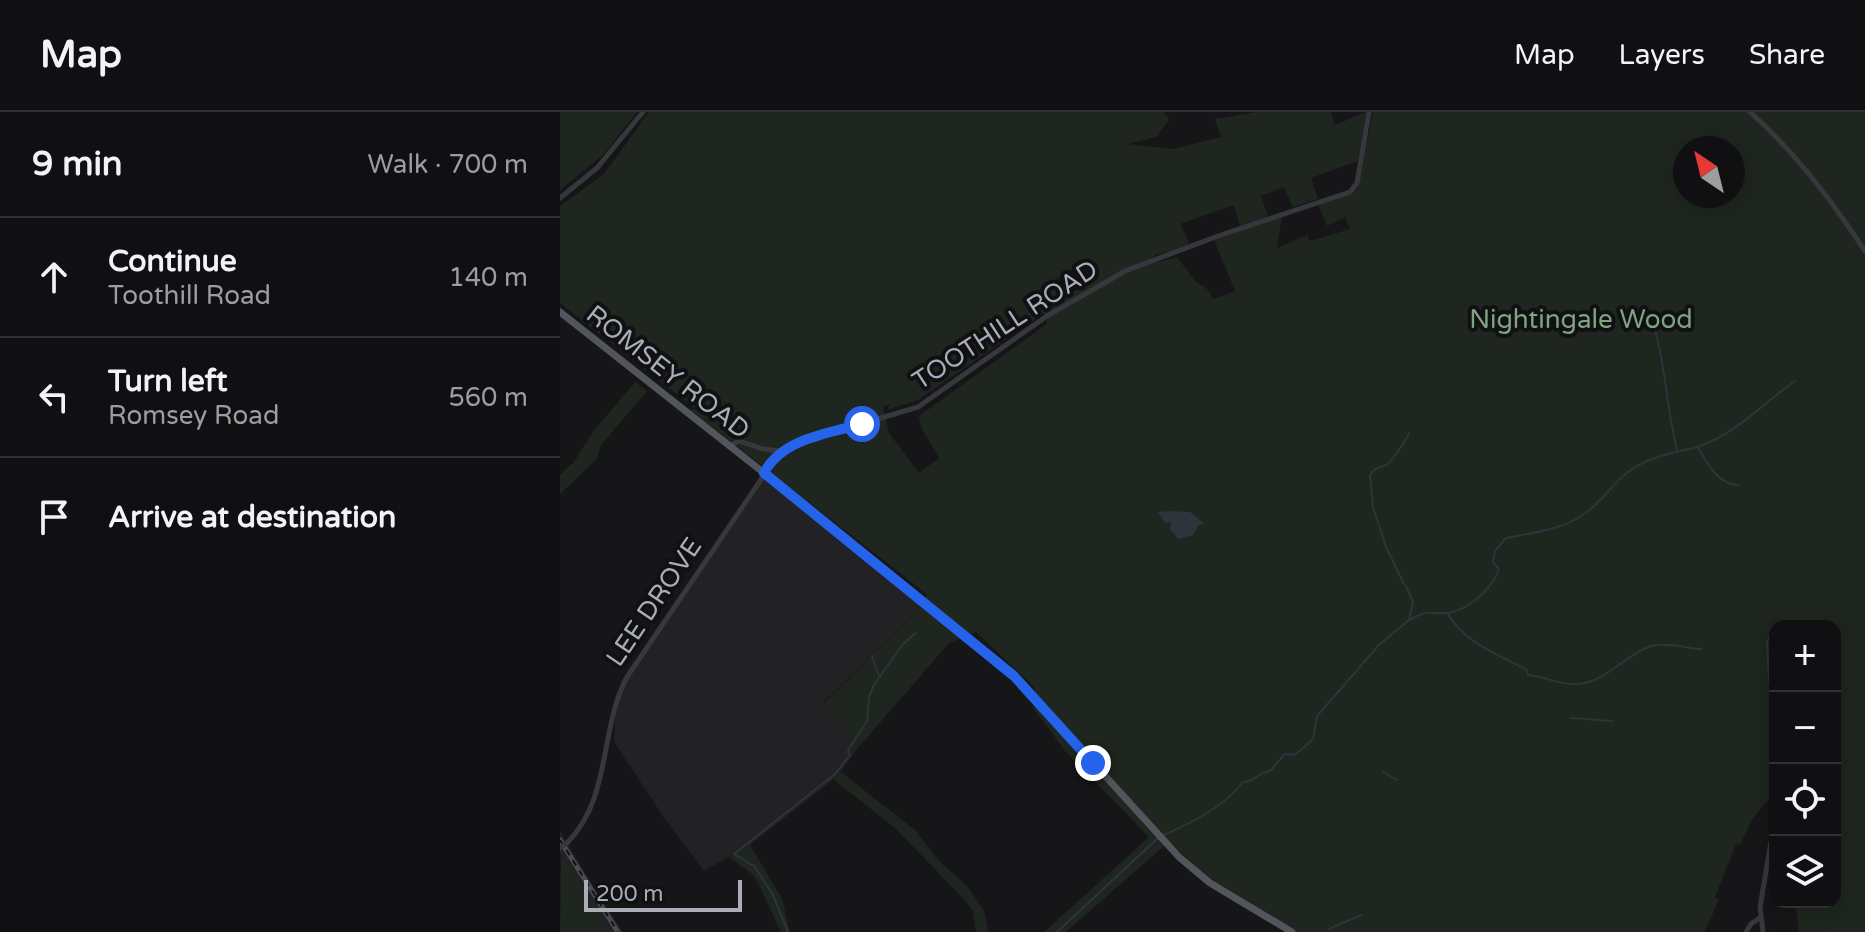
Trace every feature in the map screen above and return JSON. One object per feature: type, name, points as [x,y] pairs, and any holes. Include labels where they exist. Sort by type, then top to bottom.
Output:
[{"type":"main road","name":"ROMSEY ROAD","points":[[560,312],[1014,676],[1179,857],[1210,883],[1292,932]]},
{"type":"street","points":[[560,198],[597,168],[643,112]]},
{"type":"street","name":"TOOTHILL ROAD","points":[[764,473],[783,451],[817,437],[918,407],[1047,316],[1125,271],[1350,192],[1357,183],[1369,112]]},
{"type":"street","points":[[1750,112],[1779,137],[1805,166],[1865,251]]},
{"type":"street","points":[[730,447],[739,441],[783,451]]},
{"type":"street","name":"LEE DROVE","points":[[560,848],[584,821],[596,793],[616,703],[624,681],[764,473]]},
{"type":"street","points":[[1763,932],[1760,907],[1769,854]]},
{"type":"street","points":[[1746,932],[1761,917]]},
{"type":"shaded area","points":[[764,473],[925,603],[824,702],[858,748],[838,776],[750,845],[704,871],[614,742],[616,703],[621,687]]},
{"type":"shaded area","points":[[1158,512],[1190,512],[1204,523],[1193,535],[1178,539],[1170,529],[1171,522],[1165,523]]},
{"type":"shaded area","points":[[560,831],[623,932],[611,932],[560,853]]},
{"type":"green space","points":[[560,112],[637,112],[603,155],[560,190]]},
{"type":"green space","name":"Nightingale Wood","points":[[649,112],[1164,112],[1169,120],[1156,137],[1128,144],[1173,149],[1221,137],[1215,119],[1257,112],[1331,112],[1335,125],[1366,112],[1358,161],[1311,178],[1318,199],[1293,207],[1284,187],[1261,196],[1268,216],[1240,226],[1234,205],[1180,224],[1189,242],[1186,247],[1155,255],[1149,264],[1177,257],[1214,299],[1235,291],[1214,240],[1282,216],[1277,248],[1307,235],[1310,241],[1350,229],[1345,217],[1327,226],[1318,204],[1351,193],[1358,187],[1373,112],[1865,112],[1865,932],[1799,932],[1796,908],[1841,908],[1841,620],[1769,620],[1769,799],[1752,820],[1740,845],[1736,844],[1705,932],[1298,932],[1212,881],[1169,842],[1066,932],[1044,932],[1149,837],[1066,752],[1033,708],[1035,688],[976,632],[949,643],[858,748],[824,703],[917,611],[927,594],[689,409],[697,410],[560,303],[560,206],[604,174]],"holes":[[[1089,258],[1099,276],[1083,289],[1062,294],[1055,288],[1046,296],[1045,287]],[[1044,313],[1047,324],[919,416],[921,427],[939,458],[919,473],[889,433],[883,407],[890,404],[887,410],[918,400]]]},
{"type":"green space","points":[[635,382],[647,391],[601,445],[597,459],[560,494],[560,475],[574,462],[593,432]]},
{"type":"green space","points":[[841,772],[915,830],[938,860],[968,887],[984,911],[988,932],[976,932],[973,911],[963,898],[895,828],[834,780]]},
{"type":"green space","points":[[750,845],[782,899],[790,932],[781,932],[752,874],[729,857]]},
{"type":"green space","points":[[561,853],[611,932],[560,932]]},
{"type":"waterway","points":[[1655,330],[1677,450]]},
{"type":"waterway","points":[[1739,485],[1719,477],[1698,447],[1737,426],[1795,381]]},
{"type":"waterway","points":[[1404,584],[1386,547],[1373,507],[1370,475],[1391,460],[1409,433]]},
{"type":"waterway","points":[[1410,620],[1425,613],[1454,612],[1478,598],[1496,576],[1499,569],[1493,562],[1495,551],[1506,538],[1542,531],[1578,518],[1644,462],[1698,447]]},
{"type":"waterway","points":[[1164,835],[1207,813],[1227,799],[1243,782],[1270,771],[1285,754],[1295,755],[1313,739],[1317,716],[1379,645],[1409,620],[1413,602],[1406,586]]},
{"type":"waterway","points":[[1447,613],[1472,640],[1526,669],[1528,675],[1565,684],[1598,678],[1651,646],[1701,649]]},
{"type":"waterway","points":[[788,932],[773,895],[755,867],[734,854],[835,774],[850,755],[848,750],[867,721],[869,697],[874,685],[903,644],[916,633]]},
{"type":"waterway","points":[[1769,638],[1769,681]]},
{"type":"waterway","points":[[872,656],[879,676]]},
{"type":"waterway","points":[[1571,718],[1612,721]]},
{"type":"waterway","points":[[1383,772],[1397,780]]},
{"type":"waterway","points":[[1057,932],[1158,838]]},
{"type":"waterway","points":[[1329,929],[1361,915]]},
{"type":"railway","points":[[560,840],[618,932]]},
{"type":"route","points":[[862,424],[795,445],[774,458],[764,473],[1014,676],[1093,763]]}]
